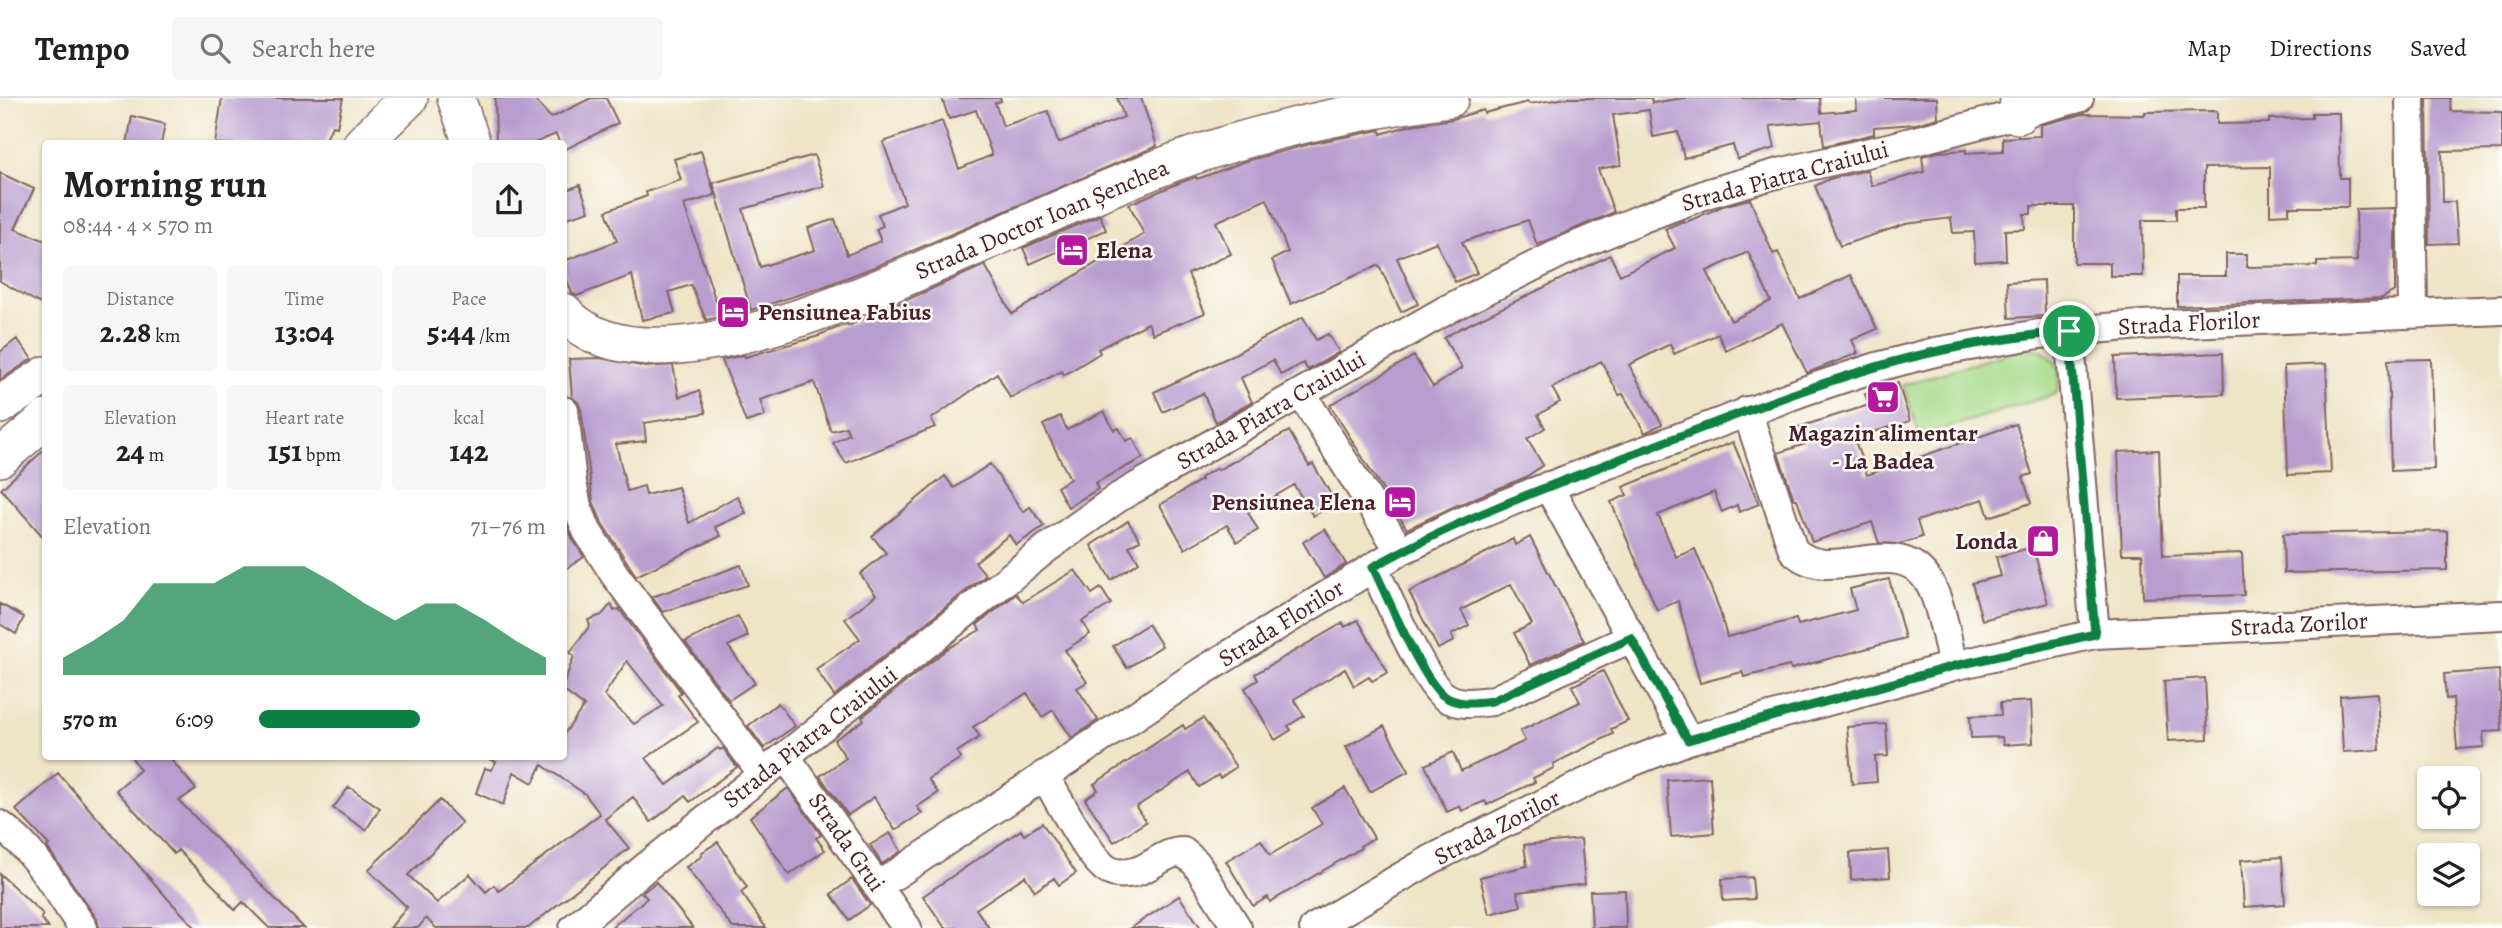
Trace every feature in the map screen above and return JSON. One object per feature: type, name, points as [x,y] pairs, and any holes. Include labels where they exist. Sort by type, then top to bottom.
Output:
[{"type":"main road","points":[[365,140],[410,98]]},
{"type":"main road","points":[[456,98],[471,140]]},
{"type":"main road","name":"Strada Doctor Ioan Șenchea","points":[[567,316],[588,334],[629,345],[693,343],[757,331],[847,302],[1185,159],[1300,125],[1450,98]]},
{"type":"main road","points":[[0,405],[42,378]]},
{"type":"main road","points":[[0,458],[42,422]]},
{"type":"street","name":"Strada Piatra Craiului","points":[[573,928],[1047,548],[1109,504],[1448,309],[1562,252],[1709,193],[2018,106],[2078,98]]},
{"type":"street","points":[[2410,98],[2413,312]]},
{"type":"street","name":"Strada Florilor","points":[[878,886],[1203,671],[1399,551],[1548,486],[1747,411],[1888,364],[1993,341],[2069,331],[2413,312],[2502,310]]},
{"type":"street","points":[[2069,331],[2095,634]]},
{"type":"street","points":[[1301,393],[1399,551]]},
{"type":"street","points":[[1747,411],[1793,550],[1801,559],[1814,564],[1882,559],[1898,560],[1913,566],[1924,576],[1932,589],[1954,666]]},
{"type":"street","points":[[567,461],[570,511],[763,774]]},
{"type":"street","points":[[1548,486],[1688,740]]},
{"type":"street","points":[[1373,567],[1427,677],[1444,696],[1456,702],[1471,704],[1492,701],[1631,638]]},
{"type":"street","name":"Strada Zorilor","points":[[1314,928],[1432,859],[1516,816],[1584,783],[1688,740],[1954,666],[2095,634],[2502,615]]},
{"type":"street","name":"Strada Grui","points":[[786,757],[907,928]]},
{"type":"street","points":[[1044,775],[1100,864],[1118,874],[1129,873],[1141,870],[1166,855],[1183,852],[1196,863],[1237,928]]},
{"type":"street","points":[[0,825],[23,845],[42,867],[83,928]]},
{"type":"green space","points":[[2028,347],[2045,353],[2055,363],[2059,376],[2056,394],[1920,436],[1903,385]]},
{"type":"building","points":[[222,98],[343,98],[337,127],[332,126],[326,140],[216,140]]},
{"type":"building","points":[[495,98],[533,98],[551,118],[591,98],[606,98],[618,123],[567,148],[567,140],[558,140],[556,134],[542,140],[496,140]]},
{"type":"building","points":[[942,98],[1000,98],[1001,101],[995,103],[1003,126],[1048,111],[1058,143],[1124,117],[1117,98],[1141,98],[1157,146],[877,266],[751,310],[713,183],[814,155],[824,186],[743,209],[760,267],[815,250],[808,228],[835,219],[847,255],[881,241],[876,229],[883,226],[878,214],[905,203],[883,142],[942,121],[959,169],[992,155],[976,110],[949,119]]},
{"type":"building","points":[[1567,98],[1651,98],[1652,103],[1683,98],[1820,98],[1821,113],[1857,110],[1856,98],[1937,98],[1938,118],[1916,124],[1874,127],[1874,134],[1824,146],[1821,121],[1770,126],[1775,148],[1737,159],[1733,145],[1684,158],[1678,132],[1653,137],[1649,110],[1613,115],[1621,165],[1598,169],[1614,212],[1537,245],[1528,220],[1462,242],[1477,273],[1455,282],[1436,242],[1397,258],[1418,304],[1401,312],[1379,265],[1291,304],[1272,260],[1288,252],[1267,199],[1216,222],[1231,254],[1188,274],[1205,313],[1153,334],[1148,323],[1098,349],[1100,353],[1064,375],[1062,371],[1010,398],[997,373],[931,419],[935,427],[846,463],[833,443],[849,434],[846,427],[831,431],[814,382],[760,400],[765,416],[746,422],[722,360],[744,355],[745,357],[819,336],[847,324],[848,326],[985,265],[1012,314],[1144,234],[1129,204],[1179,183],[1314,143],[1380,130],[1381,134],[1483,110],[1484,113],[1528,102]]},
{"type":"building","points":[[2427,98],[2450,98],[2451,111],[2502,112],[2502,150],[2442,151],[2443,202],[2455,202],[2458,243],[2429,244]]},
{"type":"building","points":[[2217,111],[2217,124],[2269,123],[2269,119],[2312,118],[2312,113],[2339,113],[2340,178],[2348,178],[2348,207],[2289,207],[2289,214],[2270,215],[2270,167],[2204,168],[2204,208],[2176,208],[2176,220],[2142,220],[2143,276],[2110,276],[2110,263],[2074,263],[2074,206],[2031,206],[2031,214],[2024,214],[2025,229],[2005,230],[2006,260],[1975,262],[1974,232],[1953,233],[1951,218],[1906,224],[1840,246],[1815,186],[1829,179],[1867,170],[1872,186],[1924,172],[1922,156],[1939,152],[2003,151],[2003,138],[2040,136],[2040,125],[2084,114],[2145,115],[2145,112]]},
{"type":"building","points":[[132,116],[165,124],[162,140],[128,140]]},
{"type":"building","points":[[701,151],[715,195],[684,205],[721,317],[706,320],[691,285],[669,292],[675,313],[642,320],[632,275],[577,296],[572,293],[567,280],[567,260],[617,241],[606,211],[647,196],[646,192],[681,180],[674,159]]},
{"type":"building","points":[[0,173],[34,189],[15,229],[42,239],[42,305],[0,281]]},
{"type":"building","points":[[580,185],[589,211],[567,218],[567,190]]},
{"type":"building","points":[[1750,199],[1773,254],[1778,252],[1800,299],[1851,275],[1877,329],[1852,340],[1858,353],[1807,373],[1782,323],[1726,351],[1718,334],[1674,354],[1670,344],[1629,365],[1662,424],[1645,433],[1623,394],[1619,395],[1601,361],[1552,388],[1560,402],[1538,415],[1545,428],[1527,439],[1543,465],[1526,477],[1407,529],[1330,405],[1414,356],[1433,387],[1462,368],[1444,338],[1610,255],[1620,275],[1675,248],[1665,229],[1723,206]],"holes":[[[1748,252],[1771,301],[1731,321],[1707,271]]]},
{"type":"building","points":[[2395,208],[2395,291],[2382,298],[2177,306],[2177,276],[2226,276],[2226,254],[2247,254],[2247,267],[2317,266],[2317,262],[2357,261],[2356,209]]},
{"type":"building","points":[[1100,215],[1106,230],[1030,264],[1023,248]]},
{"type":"building","points":[[2044,280],[2045,316],[2009,318],[2007,282]]},
{"type":"building","points":[[1303,317],[1316,340],[1328,334],[1339,352],[1308,370],[1303,363],[1281,375],[1273,360],[1241,378],[1252,402],[1216,422],[1203,393],[1163,412],[1154,392],[1227,358]]},
{"type":"building","points":[[17,339],[32,359],[0,380],[0,352]]},
{"type":"building","points":[[2223,353],[2224,394],[2116,398],[2115,357]]},
{"type":"building","points":[[600,358],[646,367],[673,365],[679,397],[699,391],[706,413],[644,423],[646,441],[616,444],[627,491],[644,486],[646,495],[678,487],[689,523],[737,496],[746,513],[715,527],[721,536],[636,576],[602,523],[593,501],[581,409],[572,397],[569,359]]},
{"type":"building","points":[[2431,359],[2434,469],[2391,471],[2388,360]]},
{"type":"building","points":[[2326,364],[2331,473],[2288,475],[2284,366]]},
{"type":"building","points":[[1898,383],[1910,421],[1854,438],[1867,475],[2016,424],[2032,474],[2023,477],[2031,503],[1989,517],[1983,499],[1917,521],[1922,537],[1900,544],[1879,543],[1872,522],[1812,542],[1778,453],[1805,444],[1799,427],[1869,405],[1865,394]]},
{"type":"building","points":[[1104,411],[1114,430],[1119,428],[1126,441],[1133,438],[1143,458],[1095,483],[1098,489],[1068,507],[1057,487],[1070,479],[1043,425],[1060,416],[1067,430]]},
{"type":"building","points":[[1289,431],[1309,466],[1313,464],[1336,503],[1313,516],[1294,485],[1248,512],[1258,530],[1237,542],[1227,525],[1185,549],[1160,505],[1217,468],[1218,470]]},
{"type":"building","points":[[1733,442],[1759,504],[1739,512],[1737,505],[1722,512],[1714,492],[1658,515],[1676,557],[1695,549],[1719,608],[1727,637],[1796,619],[1798,625],[1856,610],[1850,589],[1889,579],[1905,638],[1791,669],[1789,666],[1744,677],[1742,672],[1700,683],[1678,601],[1657,610],[1611,502],[1627,495],[1623,487]]},
{"type":"building","points":[[2159,450],[2163,556],[2242,553],[2244,595],[2143,598],[2142,554],[2122,554],[2118,452]]},
{"type":"building","points":[[42,452],[42,535],[1,489]]},
{"type":"building","points":[[990,464],[1023,512],[1030,507],[1044,526],[1016,545],[1009,535],[975,562],[986,575],[834,696],[816,669],[860,639],[845,619],[876,595],[860,574],[886,553],[872,536],[945,476],[954,488]]},
{"type":"building","points":[[1128,521],[1140,540],[1129,546],[1139,562],[1111,580],[1091,545]]},
{"type":"building","points":[[567,525],[573,540],[584,557],[567,568]]},
{"type":"building","points":[[1325,529],[1346,564],[1324,578],[1303,542]]},
{"type":"building","points":[[2447,531],[2447,570],[2284,573],[2283,534]]},
{"type":"building","points":[[1530,537],[1584,641],[1530,665],[1514,633],[1532,624],[1511,584],[1461,610],[1469,625],[1451,635],[1454,641],[1438,649],[1409,592],[1513,539],[1515,545]]},
{"type":"building","points":[[2033,547],[2048,603],[1982,620],[1972,583],[2001,576],[1996,557]]},
{"type":"building","points":[[741,565],[748,585],[663,612],[652,597]]},
{"type":"building","points":[[1075,570],[1092,594],[1101,588],[1111,604],[1082,621],[1090,634],[1065,650],[1087,682],[1077,688],[1098,720],[1072,738],[1053,710],[1042,717],[1027,693],[973,727],[980,737],[957,752],[961,758],[928,779],[938,793],[917,807],[922,813],[895,830],[874,797],[848,815],[820,776],[846,758],[834,740],[864,720],[862,717],[947,649],[980,630],[977,625],[1016,594],[1023,602]]},
{"type":"building","points":[[0,604],[24,617],[16,634],[0,624]]},
{"type":"building","points":[[611,604],[614,611],[619,609],[681,692],[678,695],[698,722],[646,758],[667,785],[718,748],[723,748],[737,767],[690,802],[685,796],[651,822],[633,797],[605,819],[629,848],[528,928],[436,928],[426,918],[418,928],[390,928],[407,907],[368,870],[440,800],[462,823],[408,875],[437,903],[470,874],[486,892],[494,885],[499,891],[600,814],[585,794],[542,765],[533,783],[514,772],[503,805],[476,793],[485,768],[491,770],[496,762],[492,760],[567,760],[567,730],[584,706],[567,693],[567,675],[574,656],[570,653],[590,625],[588,620],[602,615]],"holes":[[[627,661],[663,706],[634,724],[604,695]]]},
{"type":"building","points":[[738,616],[748,636],[728,646],[755,683],[729,700],[685,642]]},
{"type":"building","points":[[1358,620],[1388,672],[1372,681],[1369,677],[1354,686],[1345,669],[1294,699],[1304,716],[1288,726],[1291,730],[1275,740],[1245,688],[1258,680],[1255,674],[1343,623],[1345,627]]},
{"type":"building","points":[[1148,624],[1162,646],[1127,668],[1113,646]]},
{"type":"building","points":[[2499,670],[2502,731],[2483,732],[2484,747],[2457,749],[2453,698],[2446,699],[2444,674]]},
{"type":"building","points":[[1603,671],[1628,721],[1611,729],[1613,734],[1553,764],[1554,768],[1533,778],[1535,782],[1487,805],[1485,801],[1462,811],[1460,806],[1447,812],[1425,765],[1453,752],[1461,771],[1525,741],[1520,731],[1580,702],[1572,686]]},
{"type":"building","points":[[2205,678],[2208,739],[2168,741],[2164,681]]},
{"type":"building","points":[[2377,693],[2380,750],[2343,752],[2340,696]]},
{"type":"building","points":[[2031,701],[2033,743],[2003,745],[2002,737],[1971,738],[1970,716],[2001,715],[2000,703]]},
{"type":"building","points":[[778,703],[795,726],[764,748],[748,726]]},
{"type":"building","points":[[1203,718],[1236,767],[1199,787],[1190,772],[1136,807],[1146,822],[1114,842],[1085,799],[1098,790],[1094,784],[1183,725],[1185,729]]},
{"type":"building","points":[[1886,724],[1888,756],[1875,757],[1877,782],[1852,784],[1847,727]]},
{"type":"building","points":[[1384,726],[1409,771],[1370,792],[1346,747]]},
{"type":"building","points":[[134,760],[171,760],[196,789],[179,801],[304,928],[269,928],[243,902],[235,910],[178,850],[174,854],[116,790],[140,770]]},
{"type":"building","points":[[58,773],[196,928],[99,928],[97,919],[47,847],[49,845],[16,810]]},
{"type":"building","points":[[1710,777],[1714,833],[1671,837],[1667,780]]},
{"type":"building","points":[[349,787],[380,808],[366,830],[333,808]]},
{"type":"building","points":[[788,788],[821,835],[816,838],[825,850],[789,875],[750,817]]},
{"type":"building","points":[[1345,788],[1374,838],[1270,902],[1268,897],[1253,906],[1226,861],[1261,840],[1270,855],[1322,824],[1312,808]]},
{"type":"building","points":[[1042,823],[1076,873],[1059,885],[1054,878],[1035,891],[1025,876],[976,909],[989,928],[945,928],[923,896],[1021,830],[1024,835]]},
{"type":"building","points":[[890,833],[901,851],[882,864],[870,845]]},
{"type":"building","points":[[1581,839],[1585,884],[1517,892],[1521,906],[1489,914],[1480,877],[1527,866],[1524,845]]},
{"type":"building","points":[[718,842],[747,887],[741,892],[766,928],[733,928],[686,867]]},
{"type":"building","points":[[1888,850],[1890,877],[1851,880],[1850,853]]},
{"type":"building","points":[[2282,857],[2285,904],[2244,907],[2241,860]]},
{"type":"building","points":[[0,874],[43,914],[41,918],[49,928],[0,928]]},
{"type":"building","points":[[1752,877],[1754,899],[1723,901],[1722,879]]},
{"type":"building","points":[[852,879],[870,905],[849,920],[831,894]]},
{"type":"building","points":[[656,882],[693,928],[611,928],[647,898],[642,893]]},
{"type":"building","points":[[1625,890],[1626,928],[1592,928],[1590,891]]},
{"type":"building","points":[[1179,896],[1201,928],[1131,928]]},
{"type":"place","name":"Elena","points":[[1072,250]]},
{"type":"place","name":"Pensiunea Fabius","points":[[733,312]]},
{"type":"place","name":"Magazin alimentar - La Badea","points":[[1883,397]]},
{"type":"place","name":"Pensiunea Elena","points":[[1400,502]]},
{"type":"place","name":"Londa","points":[[2043,541]]},
{"type":"route","points":[[2069,331],[2095,634],[1954,666],[1688,740],[1631,638],[1492,701],[1471,704],[1456,702],[1444,696],[1427,677],[1373,567],[1399,551],[1456,524],[1534,492],[1804,391],[1877,367],[1935,352],[2069,331]]}]
